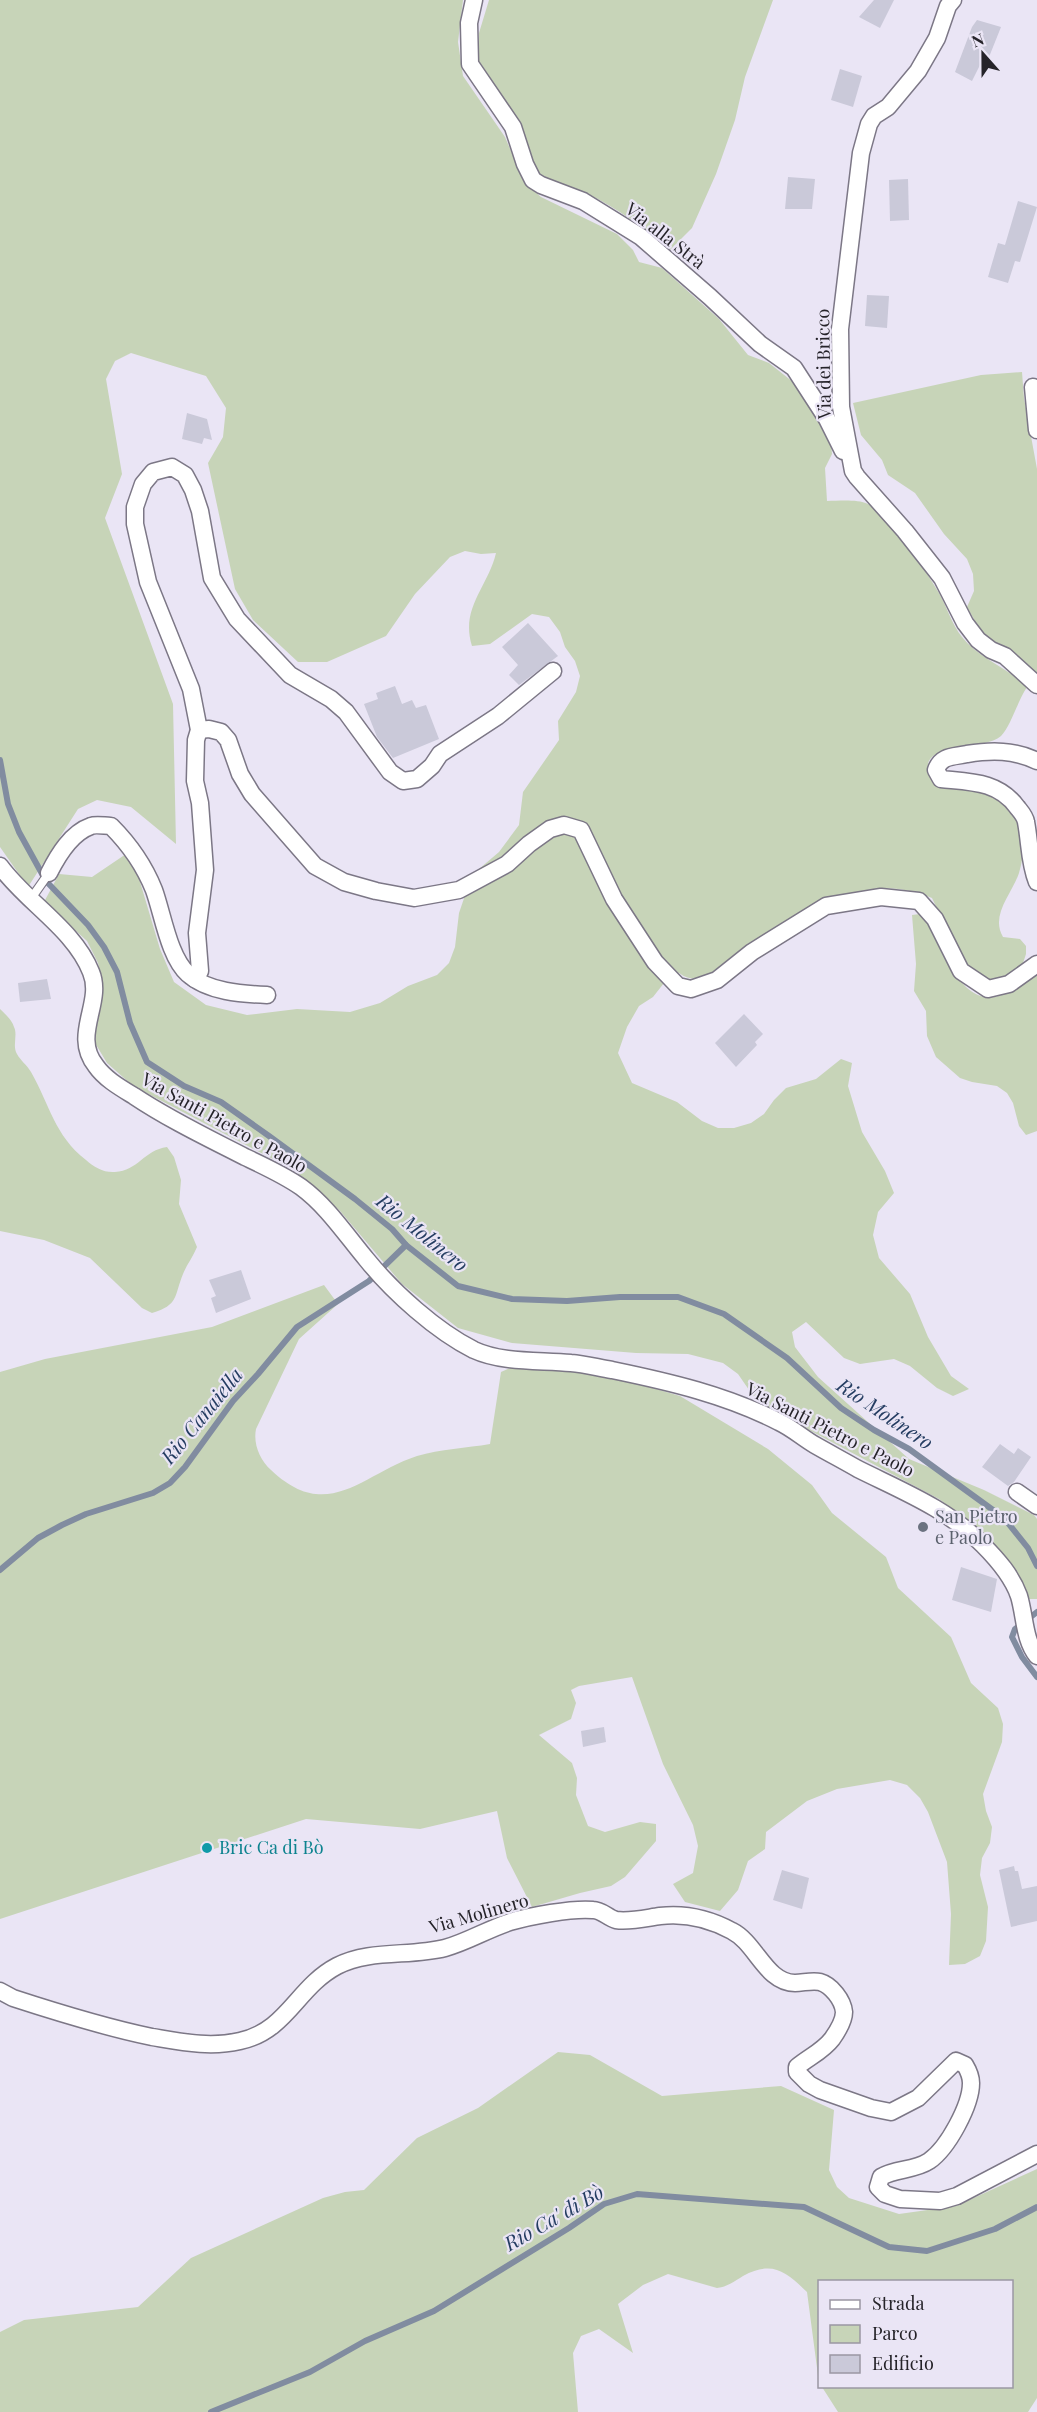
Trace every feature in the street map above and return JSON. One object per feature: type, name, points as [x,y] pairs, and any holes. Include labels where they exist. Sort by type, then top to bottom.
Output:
[{"type":"street","name":"Via alla Strà","points":[[474,0],[469,23],[470,64],[513,127],[525,164],[533,180],[583,201],[641,237],[760,344],[794,368],[827,419],[853,471]]},
{"type":"street","name":"Via dei Bricco","points":[[953,0],[948,6],[938,38],[918,71],[888,107],[874,116],[869,124],[861,153],[840,330],[841,407],[853,471],[942,578],[965,623],[978,640],[991,650],[1005,656],[1037,685]]},
{"type":"street","points":[[1034,387],[1037,430]]},
{"type":"street","points":[[195,979],[201,971],[197,933],[205,870],[200,803],[195,781],[196,740],[199,730],[191,689],[148,582],[135,524],[135,507],[143,484],[153,472],[172,467],[184,475],[193,490],[200,511],[212,578],[237,619],[290,675],[331,699],[346,712],[390,772],[403,781],[417,779],[432,766],[440,754],[498,716],[553,671]]},
{"type":"street","points":[[199,730],[209,729],[221,732],[228,740],[240,774],[252,794],[315,866],[344,882],[376,891],[414,898],[459,890],[507,864],[550,829],[564,825],[581,830],[614,899],[655,962],[678,986],[691,990],[717,980],[752,952],[826,906],[881,897],[919,901],[935,919],[961,971],[988,989],[1009,984],[1037,964]]},
{"type":"street","points":[[1037,761],[1015,753],[985,751],[945,758],[936,770],[941,779],[976,781],[992,786],[1013,801],[1025,818],[1030,844],[1029,855],[1037,882]]},
{"type":"street","points":[[49,873],[62,851],[74,837],[92,825],[111,826],[140,860],[153,889],[178,962],[195,979],[232,994],[267,995]]},
{"type":"street","name":"Via Santi Pietro e Paolo","points":[[0,866],[34,894],[80,951],[94,978],[94,990],[86,1027],[86,1043],[87,1054],[98,1070],[164,1116],[304,1190],[329,1214],[372,1267],[421,1315],[473,1350],[493,1356],[577,1363],[703,1390],[782,1423],[816,1445],[887,1484],[920,1498],[961,1524],[1004,1568],[1013,1582],[1029,1620],[1031,1649],[1037,1656]]},
{"type":"street","points":[[1017,1492],[1037,1506]]},
{"type":"street","name":"Via Molinero","points":[[0,1991],[22,2001],[110,2029],[182,2043],[208,2045],[241,2041],[271,2030],[319,1979],[338,1966],[393,1953],[446,1947],[508,1923],[532,1917],[596,1910],[613,1920],[684,1915],[711,1920],[736,1932],[751,1947],[767,1969],[787,1983],[820,1982],[828,1986],[838,1997],[844,2012],[832,2039],[798,2067],[797,2072],[809,2084],[871,2108],[891,2112],[918,2098],[956,2061],[965,2065],[971,2082],[967,2103],[949,2138],[931,2160],[911,2170],[888,2173],[881,2177],[878,2187],[885,2194],[900,2199],[940,2201],[957,2196],[1037,2154]]},
{"type":"lane","points":[[34,894],[49,873]]},
{"type":"green space","points":[[0,0],[463,0],[458,42],[463,76],[505,137],[524,182],[541,197],[617,234],[633,250],[639,262],[662,268],[719,319],[748,355],[769,363],[793,382],[815,406],[831,443],[832,454],[825,468],[827,501],[859,501],[877,509],[897,530],[917,558],[962,637],[976,651],[1027,687],[1001,736],[992,741],[942,752],[933,756],[928,764],[929,774],[937,784],[946,787],[960,786],[1001,796],[1020,823],[1023,832],[1022,862],[999,921],[1003,937],[1020,939],[1026,946],[1021,969],[991,984],[964,965],[932,898],[892,888],[858,892],[826,907],[716,974],[697,979],[688,978],[679,973],[664,983],[653,997],[639,1006],[627,1027],[618,1053],[632,1083],[677,1102],[702,1121],[718,1128],[734,1128],[751,1123],[764,1114],[786,1088],[816,1079],[841,1059],[852,1063],[848,1086],[862,1132],[885,1171],[894,1193],[878,1212],[873,1235],[879,1258],[910,1294],[928,1337],[951,1376],[969,1389],[953,1396],[937,1388],[910,1366],[894,1359],[860,1364],[844,1358],[806,1322],[792,1332],[795,1347],[818,1377],[909,1459],[984,1490],[1034,1515],[1037,1519],[1037,1599],[1029,1599],[1013,1567],[982,1532],[939,1499],[758,1403],[738,1374],[723,1363],[688,1354],[636,1353],[512,1343],[458,1328],[402,1284],[340,1211],[294,1170],[133,1086],[107,1063],[95,1043],[103,989],[98,963],[87,941],[44,902],[59,874],[92,877],[126,854],[138,875],[160,949],[174,982],[206,1005],[247,1015],[297,1009],[350,1012],[380,1003],[408,986],[437,975],[449,963],[455,947],[459,913],[472,875],[499,852],[519,825],[523,792],[559,740],[558,721],[576,692],[580,676],[560,632],[549,617],[532,614],[490,644],[472,646],[469,632],[472,609],[496,553],[481,554],[465,551],[450,557],[415,594],[386,636],[327,662],[298,662],[253,620],[235,589],[208,463],[223,437],[226,408],[206,376],[131,353],[115,361],[106,379],[122,474],[105,518],[173,704],[176,844],[131,807],[97,800],[78,809],[28,887],[0,847]]},
{"type":"green space","points":[[489,0],[773,0],[745,77],[735,120],[716,174],[692,228],[670,250],[610,206],[582,191],[540,174],[533,161],[521,123],[479,61],[479,33]]},
{"type":"green space","points":[[1022,372],[1024,398],[1037,469],[1037,677],[984,637],[967,607],[974,591],[973,574],[967,559],[944,534],[915,493],[888,475],[882,460],[861,435],[853,403],[981,375]]},
{"type":"green space","points":[[920,914],[935,934],[954,974],[976,994],[994,997],[1003,994],[1021,984],[1037,970],[1037,1131],[1026,1135],[1019,1126],[1013,1103],[1007,1093],[997,1086],[960,1078],[936,1057],[927,1036],[926,1011],[914,991],[916,964],[912,915]]},
{"type":"green space","points":[[0,1009],[13,1024],[18,1056],[38,1084],[60,1130],[86,1160],[99,1169],[115,1172],[130,1168],[159,1149],[167,1147],[174,1157],[181,1180],[179,1204],[197,1247],[174,1299],[167,1307],[152,1313],[142,1308],[90,1258],[44,1240],[0,1231]]},
{"type":"green space","points":[[324,1285],[338,1304],[299,1339],[255,1435],[258,1451],[264,1461],[271,1470],[291,1486],[310,1493],[328,1494],[362,1483],[417,1456],[490,1444],[501,1372],[517,1365],[615,1377],[680,1396],[768,1449],[812,1485],[832,1513],[886,1557],[898,1588],[951,1637],[971,1683],[998,1708],[1003,1724],[1002,1742],[983,1794],[992,1827],[990,1843],[982,1858],[980,1875],[988,1907],[986,1941],[980,1956],[965,1964],[949,1965],[951,1914],[947,1862],[928,1812],[920,1798],[907,1785],[890,1780],[837,1789],[807,1801],[766,1832],[765,1849],[748,1861],[738,1890],[720,1911],[685,1902],[673,1884],[693,1873],[698,1846],[693,1825],[663,1764],[632,1677],[579,1686],[571,1690],[576,1703],[571,1719],[539,1735],[572,1763],[577,1778],[576,1795],[588,1826],[605,1832],[640,1822],[656,1824],[656,1841],[625,1877],[611,1886],[532,1907],[507,1858],[497,1811],[420,1829],[306,1819],[0,1919],[0,1372],[45,1359],[212,1327]]},
{"type":"green space","points":[[558,2052],[590,2055],[662,2096],[781,2086],[834,2110],[829,2170],[837,2187],[849,2198],[899,2214],[956,2206],[1037,2169],[1037,2398],[1028,2412],[838,2412],[823,2388],[1013,2388],[1013,2280],[818,2280],[818,2375],[807,2292],[778,2270],[763,2269],[717,2288],[668,2274],[643,2285],[618,2304],[633,2353],[599,2329],[581,2336],[573,2353],[578,2412],[0,2412],[0,2332],[24,2320],[138,2307],[191,2258],[323,2198],[364,2190],[417,2138],[478,2108]]},
{"type":"building","points":[[874,0],[894,0],[880,28],[859,17]]},
{"type":"building","points":[[977,20],[1001,27],[987,62],[982,61],[972,81],[955,72],[972,27]]},
{"type":"building","points":[[840,69],[862,76],[853,107],[831,100]]},
{"type":"building","points":[[788,177],[815,179],[812,209],[785,209]]},
{"type":"building","points":[[908,179],[909,220],[890,221],[889,180]]},
{"type":"building","points":[[1018,201],[1037,207],[1020,262],[1015,261],[1008,283],[988,277],[998,243],[1005,245]]},
{"type":"building","points":[[867,295],[889,296],[887,328],[865,326]]},
{"type":"building","points":[[187,413],[207,419],[212,440],[204,438],[202,444],[182,439]]},
{"type":"building","points":[[528,623],[558,656],[519,685],[509,675],[518,665],[502,647]]},
{"type":"building","points":[[395,686],[402,704],[412,700],[416,708],[426,705],[439,739],[393,758],[377,737],[364,704],[378,699],[376,693]]},
{"type":"building","points":[[47,979],[51,999],[20,1002],[18,983]]},
{"type":"building","points":[[744,1014],[763,1034],[755,1042],[757,1045],[736,1067],[715,1043]]},
{"type":"building","points":[[241,1270],[251,1299],[216,1313],[211,1298],[216,1296],[209,1280]]},
{"type":"building","points":[[1000,1444],[1014,1454],[1018,1448],[1031,1457],[1014,1482],[1008,1486],[982,1467]]},
{"type":"building","points":[[961,1567],[997,1579],[991,1612],[952,1600]]},
{"type":"building","points":[[604,1727],[606,1742],[583,1747],[581,1731]]},
{"type":"building","points":[[1014,1866],[1015,1871],[1018,1871],[1022,1889],[1037,1886],[1037,1921],[1011,1927],[999,1870]]},
{"type":"building","points":[[782,1870],[809,1878],[802,1909],[773,1900]]},
{"type":"waterway","name":"Rio Molinero","points":[[0,760],[8,804],[19,832],[46,881],[88,925],[104,947],[117,972],[130,1023],[147,1062],[184,1086],[221,1102],[269,1136],[355,1199],[392,1229],[406,1245],[458,1286],[512,1299],[567,1301],[620,1297],[678,1297],[724,1314],[787,1358],[841,1408],[874,1430],[909,1449],[1004,1518],[1028,1548],[1037,1566]]},
{"type":"waterway","name":"Rio Canaiella","points":[[0,1570],[38,1538],[62,1525],[86,1514],[153,1493],[170,1483],[185,1467],[233,1401],[297,1327],[369,1281],[406,1245]]},
{"type":"waterway","name":"Rio Molinero","points":[[1037,1612],[1015,1629],[1012,1637],[1022,1657],[1037,1677]]},
{"type":"waterway","name":"Rio Ca' di Bò","points":[[211,2412],[310,2372],[365,2341],[434,2311],[604,2204],[637,2194],[804,2207],[889,2247],[927,2251],[995,2229],[1037,2207]]},
{"type":"place","name":"San Pietro e Paolo","points":[[923,1527]]},
{"type":"place","name":"Bric Ca di Bò","points":[[207,1848]]}]
